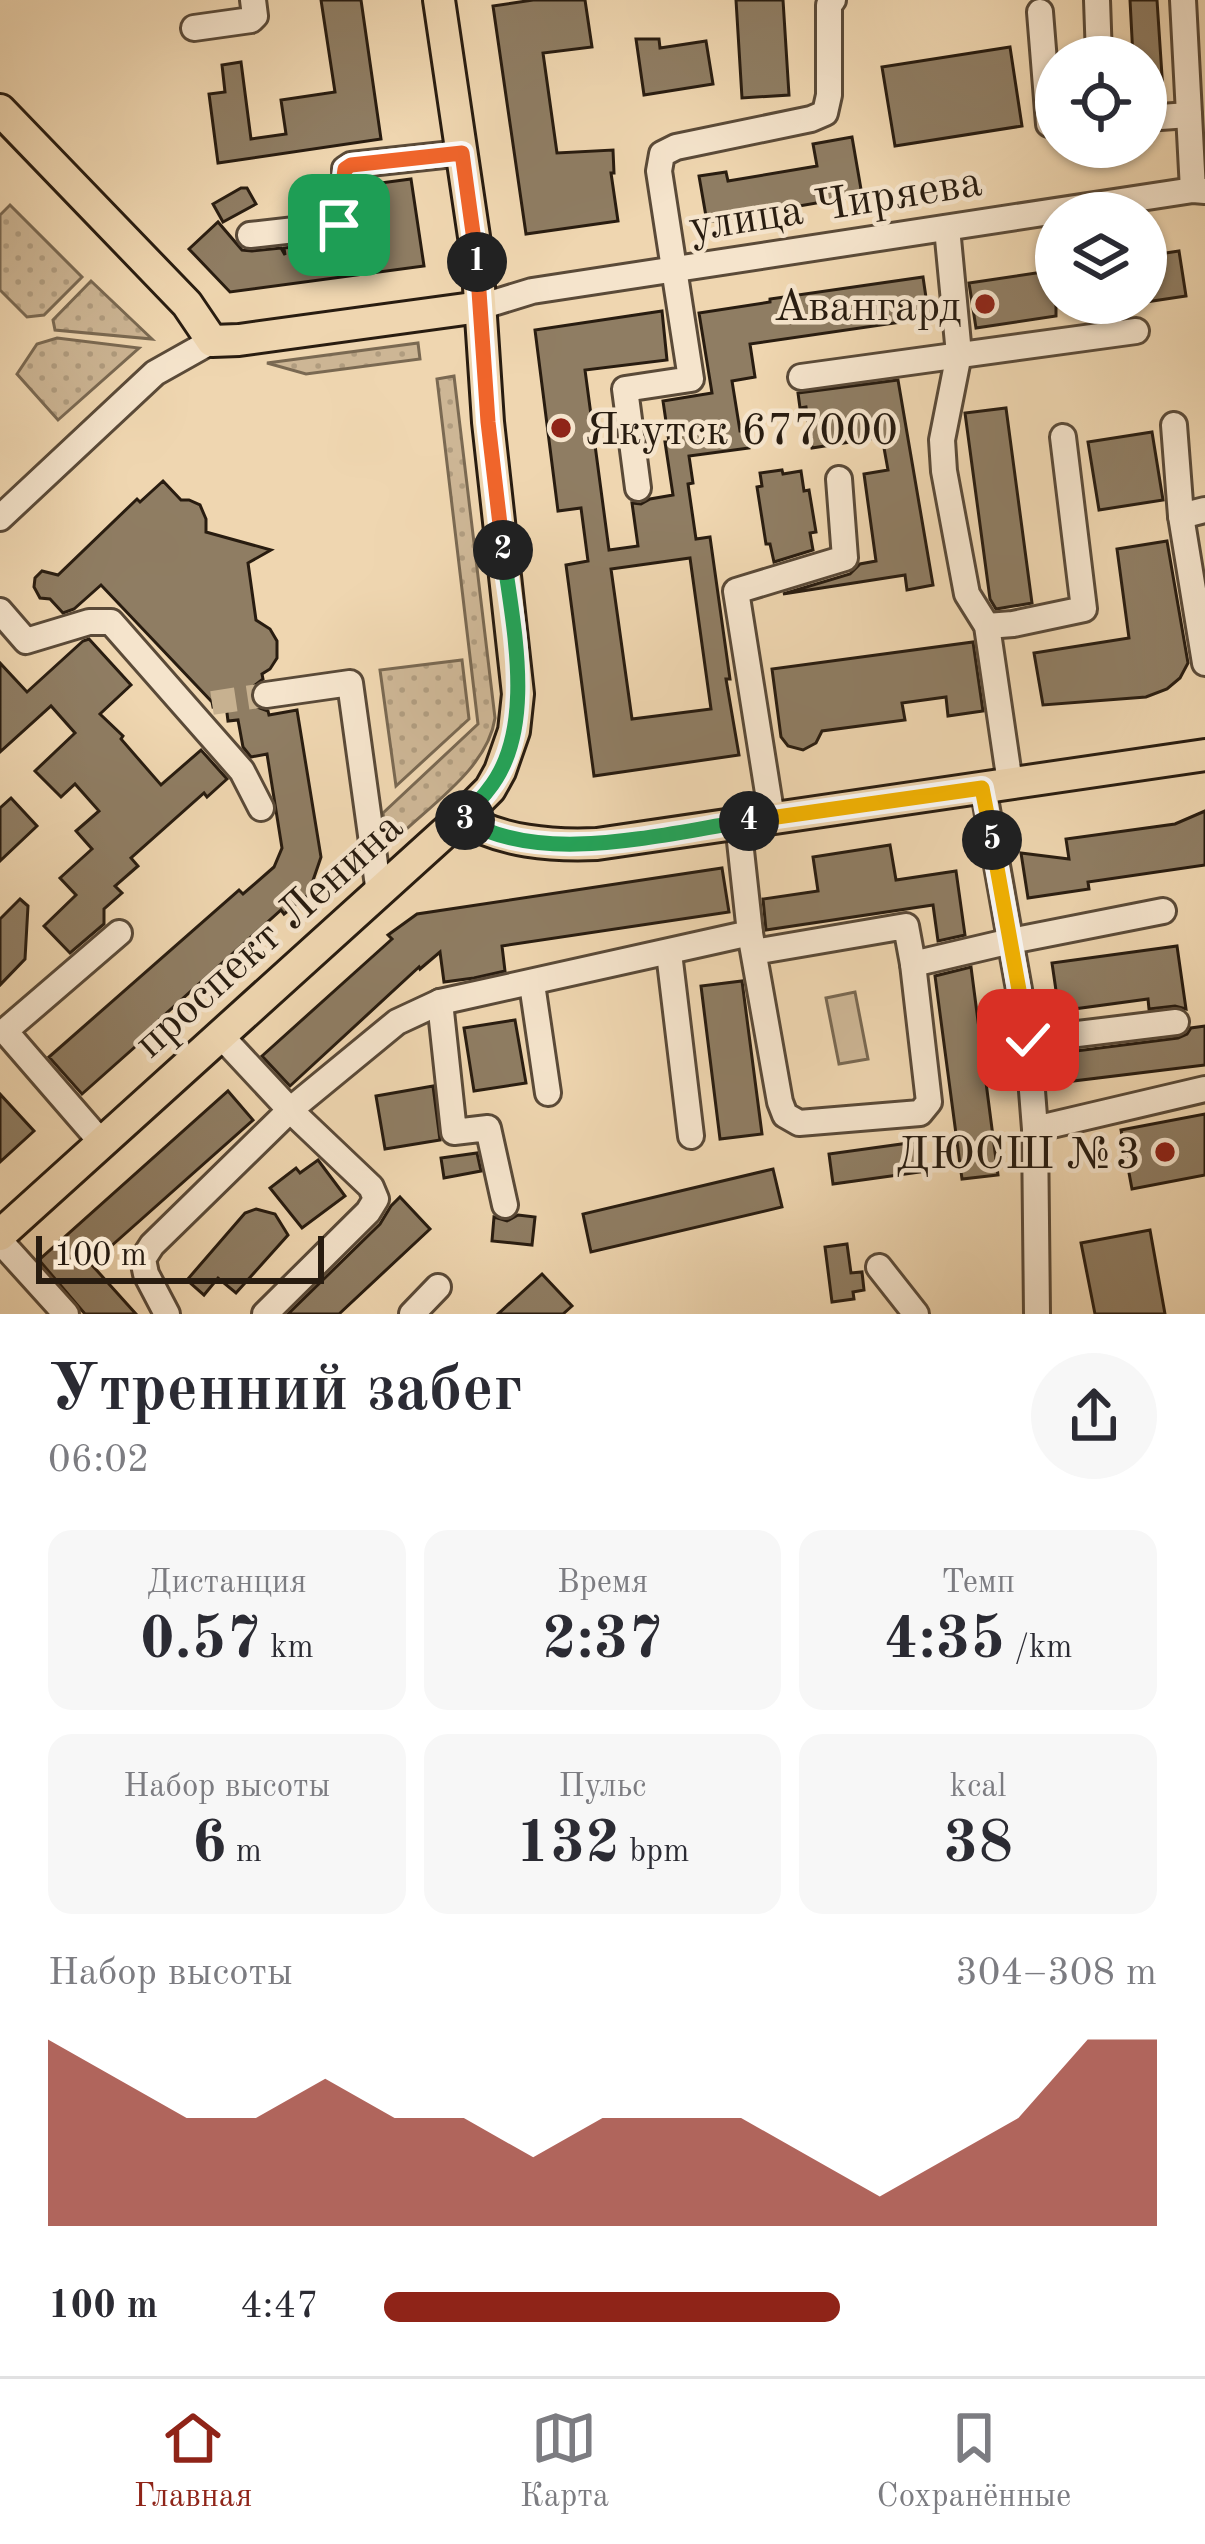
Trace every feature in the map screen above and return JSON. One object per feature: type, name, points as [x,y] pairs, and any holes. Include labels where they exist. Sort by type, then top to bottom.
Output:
[{"type":"main road","points":[[440,0],[476,257],[488,422],[518,694],[514,731],[500,771],[462,818]]},
{"type":"main road","points":[[0,110],[187,304],[212,341],[480,307]]},
{"type":"main road","name":"проспект Ленина","points":[[0,1238],[462,818],[500,834],[584,844],[1205,755]]},
{"type":"street","points":[[194,28],[251,20],[254,0]]},
{"type":"street","points":[[638,488],[625,389],[691,379],[659,171],[662,154],[825,113],[829,5],[833,0]]},
{"type":"street","points":[[1097,0],[1098,36]]},
{"type":"street","points":[[1183,0],[1189,115],[1199,190]]},
{"type":"street","points":[[1040,12],[1042,36]]},
{"type":"street","points":[[1167,117],[1189,115]]},
{"type":"street","points":[[250,235],[346,222],[344,176],[351,165],[462,153]]},
{"type":"street","name":"улица Чиряева","points":[[480,307],[532,291],[1199,190]]},
{"type":"street","points":[[946,228],[959,354],[942,440],[944,472],[968,594],[987,626],[1011,941],[1028,1040],[1037,1314]]},
{"type":"street","points":[[801,377],[1136,331]]},
{"type":"street","points":[[0,518],[155,373],[212,341]]},
{"type":"street","points":[[1174,425],[1193,513],[1205,662]]},
{"type":"street","points":[[987,626],[1084,609],[1063,437]]},
{"type":"street","points":[[772,818],[736,591],[845,558],[839,478]]},
{"type":"street","points":[[0,610],[26,641],[89,622],[112,622],[199,705],[261,808]]},
{"type":"street","points":[[266,695],[350,682],[380,893]]},
{"type":"street","points":[[167,1314],[142,1259],[152,1245],[290,1109],[397,1022],[440,1003],[669,953],[752,943],[906,926],[929,1102],[920,1113],[799,1123],[785,1115],[752,943],[738,823]]},
{"type":"street","points":[[913,964],[1163,911]]},
{"type":"street","points":[[102,1143],[3,1029],[119,932]]},
{"type":"street","points":[[669,953],[691,1136]]},
{"type":"street","points":[[532,984],[548,1093]]},
{"type":"street","points":[[440,1003],[454,1132],[488,1128],[506,1204]]},
{"type":"street","points":[[1028,1040],[1176,1022]]},
{"type":"street","points":[[221,1036],[371,1187],[376,1199],[265,1314]]},
{"type":"street","points":[[1034,1129],[1205,1089]]},
{"type":"street","points":[[0,1238],[66,1314]]},
{"type":"street","points":[[879,1267],[916,1314]]},
{"type":"street","points":[[412,1314],[438,1286]]},
{"type":"shaded area","points":[[10,205],[82,277],[44,315],[27,317],[0,290],[0,215]]},
{"type":"shaded area","points":[[91,281],[152,339],[55,330],[53,320]]},
{"type":"shaded area","points":[[57,338],[139,348],[58,420],[17,374],[37,344]]},
{"type":"shaded area","points":[[418,343],[420,359],[306,374],[267,363]]},
{"type":"shaded area","points":[[454,376],[495,718],[471,768],[392,839],[385,831],[383,813],[478,724],[437,379]]},
{"type":"shaded area","points":[[462,660],[469,719],[396,786],[380,670]]},
{"type":"shaded area","points":[[855,992],[868,1059],[839,1064],[826,998]]},
{"type":"building","points":[[321,0],[361,0],[381,139],[218,163],[209,94],[225,92],[222,65],[241,62],[251,139],[286,134],[281,100],[335,92]]},
{"type":"building","points":[[585,0],[592,47],[543,53],[557,153],[613,150],[611,173],[618,221],[526,234],[493,6]]},
{"type":"building","points":[[736,0],[783,0],[789,95],[742,98]]},
{"type":"building","points":[[1130,0],[1157,0],[1159,36],[1132,36]]},
{"type":"building","points":[[636,39],[659,39],[660,48],[706,41],[713,84],[644,95]]},
{"type":"building","points":[[1010,47],[1022,126],[895,146],[882,67]]},
{"type":"building","points":[[852,137],[862,195],[707,222],[699,176],[726,172],[728,181],[817,166],[813,144]]},
{"type":"building","points":[[411,179],[424,266],[230,292],[189,249],[218,222],[242,250],[281,248],[285,255],[284,248],[380,231],[373,184]]},
{"type":"building","points":[[247,188],[256,204],[223,222],[213,204]]},
{"type":"building","points":[[1179,251],[1186,296],[1167,299],[1167,253]]},
{"type":"building","points":[[1035,273],[1035,319],[976,328],[969,283]]},
{"type":"building","points":[[923,277],[929,318],[750,344],[755,377],[732,381],[740,431],[746,431],[749,448],[689,456],[693,483],[688,484],[696,539],[710,537],[739,755],[594,776],[566,565],[588,561],[581,508],[558,511],[535,330],[662,311],[667,360],[585,370],[609,550],[638,546],[632,503],[673,495],[663,401],[712,393],[699,313]],"holes":[[[690,558],[711,709],[632,719],[611,569]]]},
{"type":"building","points":[[898,380],[933,585],[907,590],[905,575],[783,594],[876,561],[864,474],[888,470],[882,437],[812,448],[806,407],[800,408],[798,393]]},
{"type":"building","points":[[1006,408],[1032,603],[996,609],[990,599],[965,413]]},
{"type":"building","points":[[1152,432],[1163,500],[1099,510],[1088,442]]},
{"type":"building","points":[[782,470],[783,474],[801,471],[816,532],[810,533],[813,550],[774,562],[770,544],[766,544],[757,487],[762,486],[760,473]]},
{"type":"building","points":[[163,481],[181,500],[200,505],[206,532],[271,550],[248,563],[256,620],[277,641],[277,658],[251,688],[250,698],[269,715],[297,710],[321,857],[308,895],[284,914],[281,910],[82,1094],[49,1057],[239,890],[243,894],[274,867],[282,848],[267,754],[251,757],[243,747],[238,720],[228,721],[226,705],[213,707],[101,585],[63,613],[50,599],[40,598],[34,587],[42,571],[58,575],[137,499],[140,502]]},
{"type":"building","points":[[1167,541],[1188,663],[1180,678],[1146,697],[1043,705],[1034,653],[1129,638],[1117,549]]},
{"type":"building","points":[[89,639],[131,685],[100,714],[161,785],[201,750],[227,779],[207,797],[204,793],[131,858],[138,866],[115,886],[122,893],[104,909],[104,924],[70,953],[44,926],[76,895],[60,878],[92,849],[76,831],[99,811],[75,784],[61,797],[35,771],[75,733],[51,706],[0,752],[0,663],[27,692]]},
{"type":"building","points":[[973,642],[983,711],[948,716],[946,697],[902,703],[905,720],[822,731],[816,743],[803,750],[788,746],[781,737],[772,669]]},
{"type":"building","points":[[11,798],[37,826],[0,861],[0,808]]},
{"type":"building","points":[[1205,811],[1205,865],[1088,882],[1089,889],[1028,898],[1021,853],[1069,859],[1066,839],[1175,824]]},
{"type":"building","points":[[890,845],[896,880],[956,871],[965,935],[938,941],[933,905],[766,930],[763,899],[818,891],[813,857]]},
{"type":"building","points":[[722,868],[729,912],[502,946],[505,971],[474,978],[444,982],[440,952],[290,1086],[262,1056],[392,939],[388,935],[417,914]]},
{"type":"building","points":[[20,899],[28,906],[25,959],[0,985],[0,919]]},
{"type":"building","points":[[1177,946],[1186,1009],[1149,1009],[1148,999],[1059,1011],[1052,963]]},
{"type":"building","points":[[971,967],[998,1175],[962,1179],[935,976]]},
{"type":"building","points":[[742,981],[762,1134],[720,1139],[701,986]]},
{"type":"building","points":[[515,1020],[526,1083],[474,1091],[464,1028]]},
{"type":"building","points":[[1205,1026],[1205,1065],[1073,1081],[1068,1052],[1178,1038],[1191,1028]]},
{"type":"building","points":[[433,1086],[440,1140],[385,1149],[376,1096]]},
{"type":"building","points":[[228,1091],[253,1120],[91,1264],[136,1314],[85,1314],[39,1260]]},
{"type":"building","points":[[0,1094],[34,1131],[0,1162]]},
{"type":"building","name":"ДЮСШ №3","points":[[1205,1114],[1205,1175],[1132,1189],[1121,1130]]},
{"type":"building","points":[[916,1142],[920,1172],[833,1184],[829,1154]]},
{"type":"building","points":[[477,1153],[481,1171],[444,1178],[441,1158]]},
{"type":"building","points":[[318,1160],[345,1196],[302,1228],[270,1188],[296,1168],[300,1173]]},
{"type":"building","points":[[773,1169],[782,1207],[591,1252],[583,1214]]},
{"type":"building","points":[[400,1197],[430,1229],[339,1314],[288,1314],[380,1224]]},
{"type":"building","points":[[256,1209],[275,1214],[288,1235],[236,1293],[218,1278],[204,1295],[187,1280],[245,1213]]},
{"type":"building","points":[[518,1215],[535,1217],[532,1245],[492,1241],[494,1217],[507,1221]]},
{"type":"building","points":[[1150,1230],[1165,1314],[1095,1314],[1081,1243]]},
{"type":"building","points":[[847,1244],[851,1273],[862,1272],[864,1290],[853,1292],[854,1299],[832,1302],[825,1247]]},
{"type":"building","points":[[542,1274],[572,1306],[563,1314],[498,1314]]},
{"type":"tunnel","points":[[212,703],[266,695]]},
{"type":"place","name":"Авангард","points":[[985,304]]},
{"type":"place","name":"Якутск 677000","points":[[561,428]]},
{"type":"place","name":"ДЮСШ №3","points":[[1165,1152]]},
{"type":"route","points":[[339,225],[346,222],[344,176],[351,165],[462,153],[518,694],[514,731],[500,771],[462,818],[500,834],[597,844],[982,788],[1028,1040]]}]
